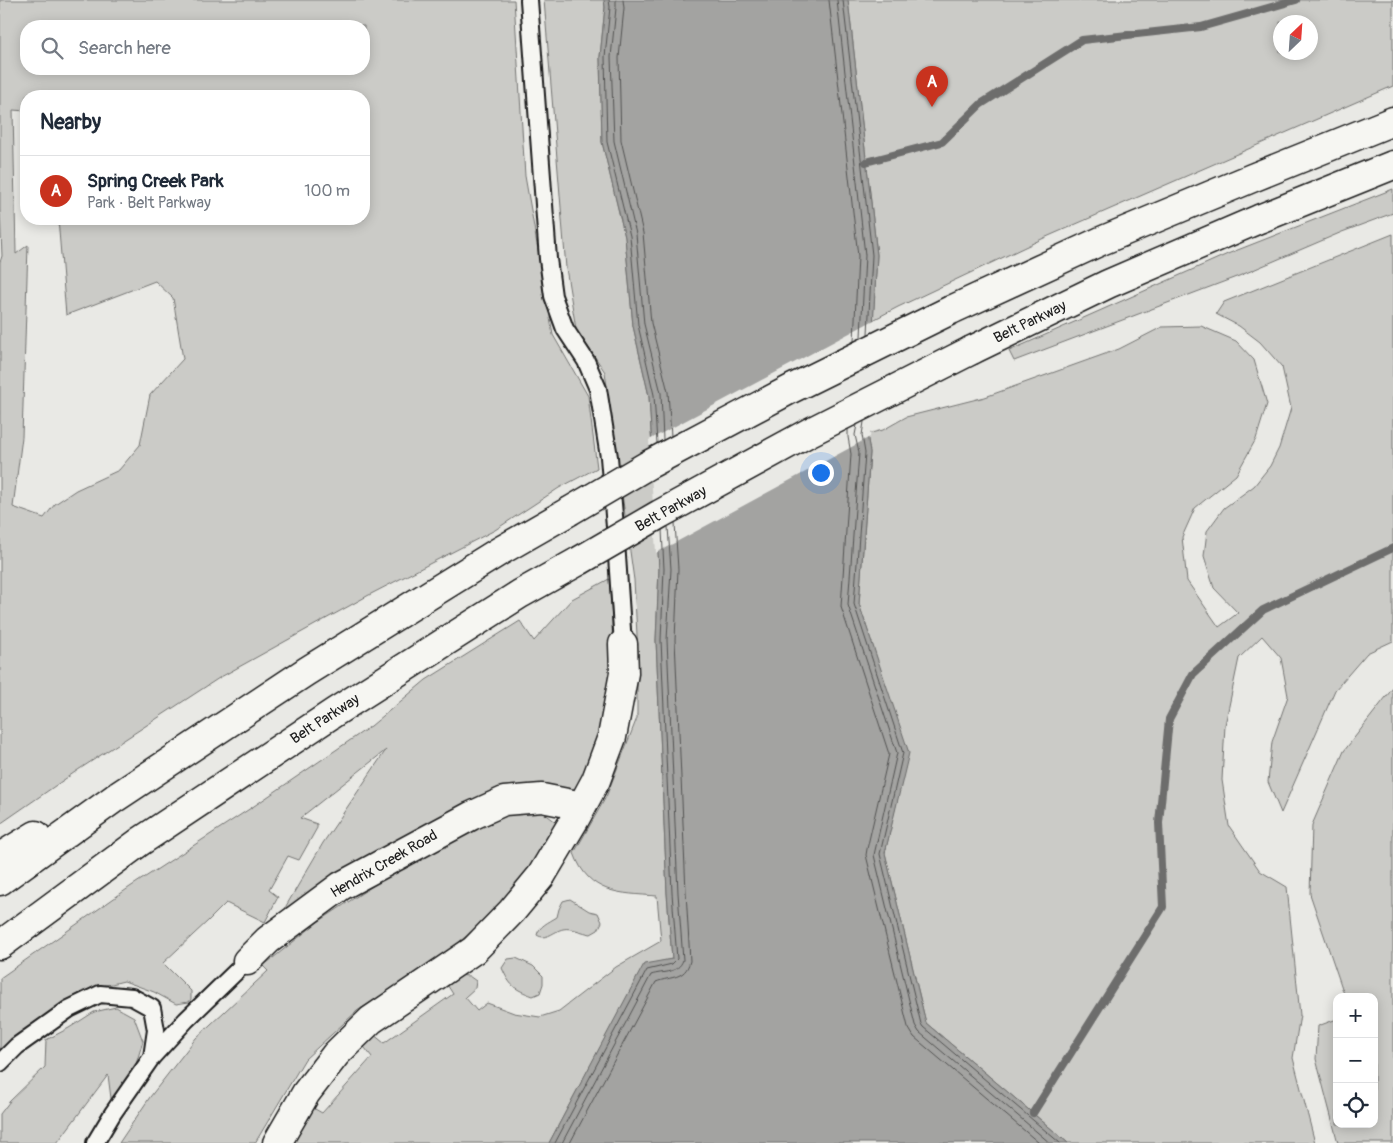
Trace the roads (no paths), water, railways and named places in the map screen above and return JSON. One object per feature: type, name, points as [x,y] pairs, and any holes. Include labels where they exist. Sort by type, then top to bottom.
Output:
[{"type":"main road","points":[[0,857],[307,671],[500,551],[648,466],[794,388],[951,310],[1110,237],[1393,120]]},
{"type":"main road","name":"Belt Parkway","points":[[0,944],[141,841],[335,712],[520,594],[668,510],[810,432],[1108,284],[1259,219],[1393,165]]},
{"type":"main road","points":[[277,1143],[306,1093],[336,1054],[371,1020],[474,950],[512,911],[541,876],[596,780],[612,737],[624,674],[623,644]]},
{"type":"main road","points":[[0,881],[115,798],[307,671]]},
{"type":"main road","points":[[0,965],[335,712]]},
{"type":"main road","name":"Hendrix Creek Road","points":[[246,961],[268,940],[341,886],[470,816],[504,801],[542,798],[582,806]]},
{"type":"lane","points":[[530,0],[548,259],[553,296],[565,329],[586,361],[598,389],[609,457],[623,644]]},
{"type":"lane","name":"Hendrix Creek Road","points":[[95,1143],[113,1113],[152,1057],[186,1020],[246,961]]},
{"type":"lane","points":[[0,1063],[17,1046],[68,1009],[100,994],[132,997],[152,1008],[156,1030],[152,1057]]},
{"type":"water","points":[[604,0],[848,0],[877,255],[867,434],[870,452],[859,604],[909,753],[885,853],[926,1023],[1068,1143],[549,1143],[644,964],[672,959],[667,893],[656,640],[659,569],[649,396],[633,326],[625,237],[602,142],[600,57]]},
{"type":"waterway","points":[[866,162],[942,142],[981,104],[1082,40],[1201,27],[1296,0]]},
{"type":"waterway","points":[[1033,1113],[1163,907],[1159,823],[1169,719],[1193,674],[1263,610],[1393,548]]},
{"type":"place","name":"Spring Creek Park","points":[[932,107]]}]
